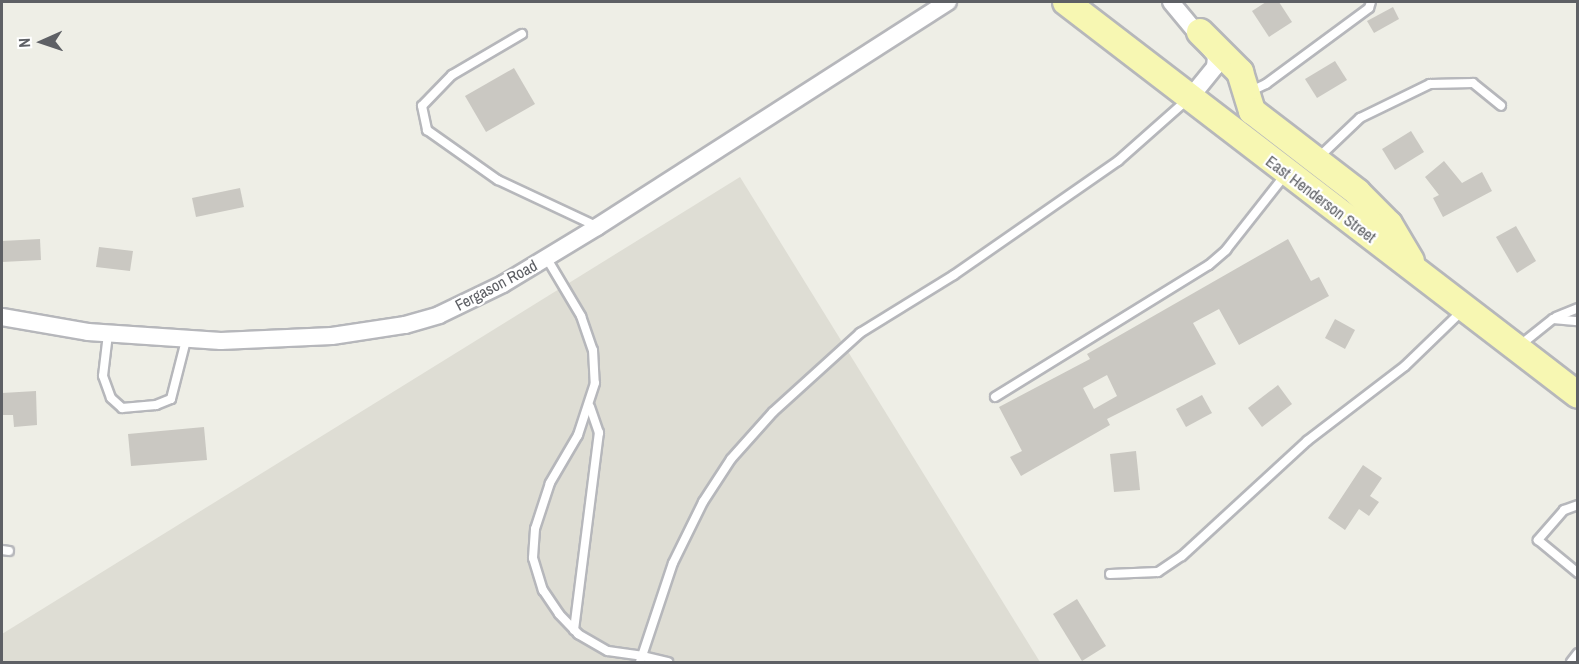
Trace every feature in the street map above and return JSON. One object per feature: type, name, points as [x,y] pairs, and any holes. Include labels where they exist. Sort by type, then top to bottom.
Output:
[{"type":"main road","name":"East Henderson Street","points":[[1066,2],[1190,98],[1303,171],[1417,272],[1578,395]]},
{"type":"main road","points":[[1200,32],[1240,72],[1252,111],[1303,171]]},
{"type":"street","name":"Fergason Road","points":[[2,317],[108,334],[186,340],[332,336],[405,325],[472,301],[597,227],[948,2]]},
{"type":"street","points":[[1171,2],[1200,32],[1216,56],[1215,67],[1190,98]]},
{"type":"lane","points":[[1246,93],[1266,84],[1369,8],[1371,2]]},
{"type":"lane","points":[[522,34],[452,75],[429,98],[422,106],[427,130],[498,180],[597,227]]},
{"type":"lane","points":[[995,397],[1209,265],[1360,118],[1430,84],[1473,83],[1501,106]]},
{"type":"lane","points":[[641,660],[673,563],[703,502],[731,459],[773,412],[860,333],[954,274],[1118,161],[1190,98]]},
{"type":"lane","points":[[546,257],[581,316],[593,350],[596,383],[590,407],[550,483],[535,529],[532,558],[543,590],[574,630],[608,651],[641,660],[668,663]]},
{"type":"lane","points":[[1516,348],[1553,319],[1578,308]]},
{"type":"lane","points":[[1110,574],[1158,572],[1182,556],[1308,441],[1405,366],[1465,309]]},
{"type":"lane","points":[[1553,319],[1578,321]]},
{"type":"lane","points":[[108,334],[103,376],[111,398],[122,408],[156,405],[171,399],[186,340]]},
{"type":"lane","points":[[574,630],[599,433],[590,407]]},
{"type":"lane","points":[[1578,505],[1564,510],[1538,540],[1578,573]]},
{"type":"lane","points":[[1571,663],[1578,653]]},
{"type":"shaded area","points":[[740,177],[1040,662],[2,662],[2,634]]},
{"type":"building","points":[[1266,2],[1279,2],[1292,22],[1269,37],[1252,11]]},
{"type":"building","points":[[1393,7],[1399,19],[1374,33],[1367,21]]},
{"type":"building","points":[[1335,61],[1347,80],[1317,98],[1305,79]]},
{"type":"building","points":[[514,68],[535,104],[486,132],[465,96]]},
{"type":"building","points":[[1411,131],[1424,152],[1395,170],[1382,149]]},
{"type":"building","points":[[1444,161],[1462,183],[1482,172],[1492,191],[1443,217],[1433,198],[1439,195],[1425,177]]},
{"type":"building","points":[[240,188],[244,207],[196,217],[192,198]]},
{"type":"building","points":[[1516,226],[1536,261],[1517,273],[1496,237]]},
{"type":"building","points":[[40,239],[41,260],[2,262],[2,241]]},
{"type":"building","points":[[1288,239],[1311,281],[1319,277],[1329,296],[1239,345],[1219,309],[1193,323],[1216,364],[1107,419],[1110,425],[1021,476],[1010,457],[1022,451],[999,407],[1090,359],[1087,354]],"holes":[[[1107,375],[1117,396],[1094,409],[1083,388]]]},
{"type":"building","points":[[99,247],[133,251],[130,271],[96,267]]},
{"type":"building","points":[[1335,319],[1355,330],[1345,349],[1325,338]]},
{"type":"building","points":[[1278,385],[1292,404],[1262,427],[1248,408]]},
{"type":"building","points":[[36,391],[37,425],[14,427],[13,415],[2,415],[2,393]]},
{"type":"building","points":[[1202,395],[1212,413],[1186,427],[1176,409]]},
{"type":"building","points":[[204,427],[207,460],[131,466],[128,434]]},
{"type":"building","points":[[1136,451],[1140,490],[1114,492],[1110,454]]},
{"type":"building","points":[[1363,465],[1382,478],[1370,496],[1379,502],[1369,516],[1359,509],[1345,530],[1328,518]]},
{"type":"building","points":[[1077,599],[1106,646],[1082,661],[1053,614]]}]
